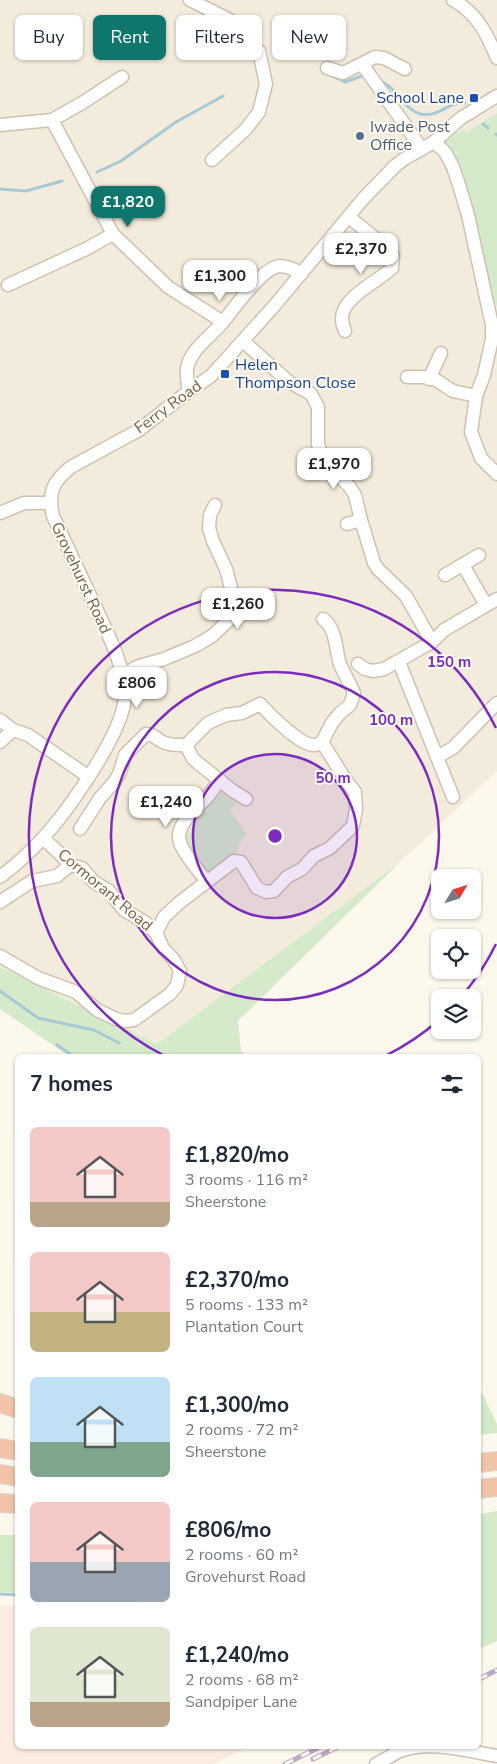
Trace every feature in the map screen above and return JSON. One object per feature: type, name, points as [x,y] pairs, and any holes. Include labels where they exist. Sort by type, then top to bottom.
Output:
[{"type":"highway","points":[[0,1403],[15,1408]]},
{"type":"highway","points":[[0,1448],[15,1450]]},
{"type":"highway","points":[[481,1462],[497,1461]]},
{"type":"highway","points":[[0,1474],[15,1476]]},
{"type":"highway","points":[[481,1489],[497,1488]]},
{"type":"highway","points":[[0,1503],[15,1504]]},
{"type":"street","points":[[190,0],[230,20],[259,51],[266,84],[259,112],[245,130],[212,160]]},
{"type":"street","points":[[458,1],[475,17],[486,31],[497,58]]},
{"type":"street","points":[[405,69],[384,58],[375,57],[368,59],[367,72],[422,149]]},
{"type":"street","points":[[327,68],[343,73],[367,72]]},
{"type":"street","points":[[0,125],[52,120],[122,77]]},
{"type":"street","name":"Ferry Road","points":[[50,503],[51,492],[66,470],[139,430],[188,391],[211,376],[244,342],[363,199],[395,166],[434,142],[461,118],[497,96]]},
{"type":"street","points":[[52,120],[113,234],[168,287],[223,322]]},
{"type":"street","points":[[434,142],[445,152],[453,167],[459,185],[468,215],[492,325],[493,334],[484,375],[476,396],[471,432],[481,458],[497,474]]},
{"type":"street","points":[[345,331],[341,319],[347,303],[374,281],[384,277],[392,268],[393,262],[393,256],[387,248],[349,217]]},
{"type":"street","points":[[8,285],[86,249],[113,234]]},
{"type":"street","points":[[188,391],[188,366],[193,354],[223,322],[235,305],[267,272],[278,266],[288,267],[302,273]]},
{"type":"street","points":[[244,342],[289,382],[311,394],[318,407],[318,444],[321,453],[326,463],[349,486],[355,496],[374,563],[406,596],[432,642]]},
{"type":"street","points":[[429,379],[442,353]]},
{"type":"street","points":[[407,377],[436,380],[453,391],[476,396]]},
{"type":"street","points":[[0,514],[24,503],[50,503]]},
{"type":"street","name":"Grovehurst Road","points":[[0,877],[18,864],[43,838],[89,777],[120,721],[124,708],[123,674],[106,630],[53,516],[50,503]]},
{"type":"street","points":[[123,674],[139,666],[164,659],[195,646],[212,636],[229,620],[234,599],[226,569],[209,528],[209,511]]},
{"type":"street","points":[[347,524],[361,520]]},
{"type":"street","points":[[445,575],[479,555]]},
{"type":"street","points":[[358,664],[365,669],[373,671],[384,669],[432,642],[444,630],[492,602],[463,565]]},
{"type":"street","points":[[246,799],[232,791],[193,759],[186,745],[208,723],[226,715],[242,713],[260,704],[283,726],[306,743],[314,746],[322,742],[332,723],[350,705],[354,693],[339,662],[336,642],[327,622],[323,619]]},
{"type":"street","points":[[399,662],[452,797]]},
{"type":"street","points":[[437,757],[453,748],[497,703]]},
{"type":"street","points":[[0,720],[13,730],[28,735],[89,777]]},
{"type":"street","points":[[0,742],[13,730]]},
{"type":"street","name":"Cormorant Road","points":[[80,829],[100,798],[118,777],[125,755],[146,734],[152,734],[161,742],[173,746],[186,745]]},
{"type":"street","name":"Cormorant Road","points":[[43,838],[70,865],[82,868],[94,882],[110,891],[124,910],[146,923],[156,933],[164,917],[179,903],[234,861],[241,862],[258,888],[266,892],[274,891],[287,877],[302,869],[314,856],[330,848],[353,826],[356,809],[355,792],[322,742]]},
{"type":"street","points":[[207,882],[182,847],[178,837],[186,819],[220,780]]},
{"type":"street","points":[[0,902],[32,881],[57,876],[70,865]]},
{"type":"street","points":[[0,956],[38,978],[76,992],[97,1010],[116,1019],[134,1020],[170,994],[177,985],[180,971],[174,960],[163,948],[156,933]]},
{"type":"street","points":[[376,1764],[401,1751],[411,1749]]},
{"type":"street","points":[[453,1749],[497,1756]]},
{"type":"shaded area","points":[[0,0],[497,0],[497,113],[465,133],[448,136],[454,160],[466,183],[477,223],[477,236],[493,300],[497,307],[497,771],[399,863],[157,1044],[0,967]]},
{"type":"shaded area","points":[[0,1606],[15,1606],[15,1749],[244,1749],[213,1764],[0,1764]]},
{"type":"green space","points":[[497,113],[497,307],[490,292],[490,283],[477,236],[477,223],[466,183],[444,145],[446,139],[451,135],[463,130],[465,133]]},
{"type":"green space","points":[[224,792],[227,797],[238,803],[229,810],[247,834],[239,843],[236,858],[214,872],[207,871],[188,846],[185,836],[219,793]]},
{"type":"green space","points":[[399,863],[238,1021],[241,1051],[245,1054],[66,1054],[0,1009],[0,967],[157,1044]]},
{"type":"green space","points":[[481,1391],[497,1424],[497,1433],[481,1435]]},
{"type":"green space","points":[[497,1511],[497,1641],[481,1648],[481,1514]]},
{"type":"green space","points":[[0,1535],[15,1535],[15,1593],[0,1592]]},
{"type":"waterway","points":[[328,74],[345,82],[366,76]]},
{"type":"waterway","points":[[379,80],[390,88],[408,107],[421,114],[434,114],[455,104],[465,103]]},
{"type":"waterway","points":[[97,172],[121,161],[176,122],[223,96]]},
{"type":"waterway","points":[[483,124],[488,128]]},
{"type":"waterway","points":[[0,189],[26,191],[62,181]]},
{"type":"waterway","points":[[0,991],[38,1018],[94,1030],[119,1043]]},
{"type":"waterway","points":[[57,1045],[70,1054]]},
{"type":"waterway","points":[[0,1594],[15,1595]]},
{"type":"railway","points":[[481,1678],[497,1670]]},
{"type":"railway","points":[[285,1764],[316,1749]]},
{"type":"railway","points":[[313,1759],[334,1749]]},
{"type":"place","name":"School Lane","points":[[474,98]]},
{"type":"place","name":"Iwade Post Office","points":[[360,136]]},
{"type":"place","name":"Helen Thompson Close","points":[[225,374]]}]
